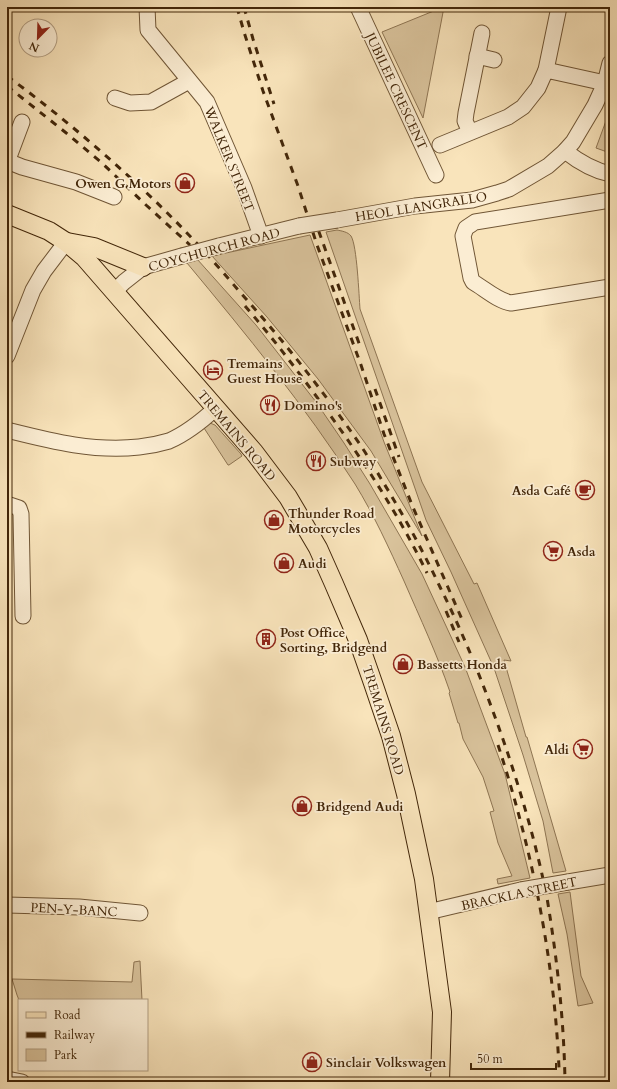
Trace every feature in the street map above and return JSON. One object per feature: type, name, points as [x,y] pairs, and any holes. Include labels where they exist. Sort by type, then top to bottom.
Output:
[{"type":"main road","points":[[7,214],[49,231],[66,242],[84,257],[114,292]]},
{"type":"main road","points":[[66,242],[94,247],[143,267]]},
{"type":"main road","name":"TREMAINS ROAD","points":[[114,292],[254,452],[288,497],[318,548],[339,594],[362,650],[390,736],[406,794],[424,879],[442,1012],[440,1082]]},
{"type":"street","name":"WALKER STREET","points":[[147,7],[148,30],[207,102],[244,188],[261,236]]},
{"type":"street","name":"JUBILEE CRESCENT","points":[[358,7],[436,175]]},
{"type":"street","points":[[440,145],[508,117],[524,108],[538,88],[546,70],[559,7]]},
{"type":"street","points":[[470,132],[465,121],[482,33]]},
{"type":"street","points":[[477,56],[494,60]]},
{"type":"street","name":"HEOL LLANGRALLO","points":[[337,220],[415,206],[472,200],[509,189],[548,166],[573,142],[595,105],[605,83],[610,63]]},
{"type":"street","points":[[546,70],[605,83]]},
{"type":"street","points":[[115,98],[130,103],[151,102],[189,81]]},
{"type":"street","points":[[22,122],[7,161],[22,168],[76,182],[114,197]]},
{"type":"street","points":[[565,151],[590,168],[610,174]]},
{"type":"street","points":[[610,200],[475,222],[466,228],[463,236],[471,278],[474,282],[500,300],[508,303],[610,287]]},
{"type":"street","name":"COYCHURCH ROAD","points":[[114,292],[143,267],[299,226],[337,220]]},
{"type":"street","points":[[7,356],[33,290],[44,271],[66,242]]},
{"type":"street","points":[[7,430],[70,445],[91,448],[115,449],[152,446],[169,441],[186,431],[202,421],[216,408]]},
{"type":"street","points":[[7,504],[19,508],[21,514],[23,616]]},
{"type":"street","name":"BRACKLA STREET","points":[[428,912],[521,890],[610,875]]},
{"type":"street","name":"PEN-Y-BANC","points":[[7,906],[80,907],[140,913]]},
{"type":"street","points":[[7,1079],[22,1082]]},
{"type":"green space","points":[[444,7],[423,118],[382,32]]},
{"type":"green space","points":[[610,110],[610,153],[596,148]]},
{"type":"green space","points":[[337,230],[345,232],[351,236],[353,241],[360,309],[422,482],[474,584],[477,583],[511,661],[504,660],[566,871],[553,873],[543,821],[494,668],[426,520],[326,232]]},
{"type":"green space","points":[[310,235],[384,442],[422,536],[371,451],[318,379],[267,317],[212,256]]},
{"type":"green space","points":[[197,259],[256,325],[316,402],[370,484],[422,574],[465,667],[505,774],[530,878],[498,884],[497,879],[512,876],[498,843],[490,812],[494,811],[483,777],[463,739],[449,693],[450,692],[440,664],[393,556],[369,508],[355,484],[316,427],[253,344],[187,263]]},
{"type":"green space","points":[[210,423],[215,425],[242,456],[229,465],[204,428]]},
{"type":"green space","points":[[570,892],[581,976],[593,1003],[578,1006],[567,934],[558,894]]},
{"type":"green space","points":[[140,961],[142,999],[19,999],[12,979],[132,982],[134,962]]},
{"type":"railway","points":[[237,7],[263,91],[298,186],[317,245],[361,365],[384,434],[412,505],[464,624]]},
{"type":"railway","points":[[244,7],[274,104]]},
{"type":"railway","points":[[7,76],[57,114],[121,169],[163,209],[215,263],[287,347],[333,406],[367,455],[406,521],[450,607],[476,666],[506,748],[529,822],[547,898],[554,943],[562,1012],[565,1082]]},
{"type":"railway","points":[[7,86],[102,163],[190,245]]},
{"type":"railway","points":[[314,218],[360,346]]},
{"type":"railway","points":[[245,306],[294,366],[351,444],[404,529],[427,573]]},
{"type":"railway","points":[[375,389],[399,457]]},
{"type":"railway","points":[[446,611],[459,642]]},
{"type":"railway","points":[[498,745],[521,824],[539,904],[552,986],[559,1068]]},
{"type":"place","name":"Owen G Motors","points":[[185,183]]},
{"type":"place","name":"Tremains Guest House","points":[[213,370]]},
{"type":"place","name":"Domino's","points":[[270,405]]},
{"type":"place","name":"Subway","points":[[316,461]]},
{"type":"place","name":"Asda Café","points":[[585,490]]},
{"type":"place","name":"Thunder Road Motorcycles","points":[[274,520]]},
{"type":"place","name":"Asda","points":[[553,551]]},
{"type":"place","name":"Audi","points":[[284,563]]},
{"type":"place","name":"Post Office Sorting, Bridgend","points":[[266,639]]},
{"type":"place","name":"Bassetts Honda","points":[[403,664]]},
{"type":"place","name":"Aldi","points":[[583,749]]},
{"type":"place","name":"Bridgend Audi","points":[[302,806]]},
{"type":"place","name":"Sinclair Volkswagen","points":[[312,1062]]}]
